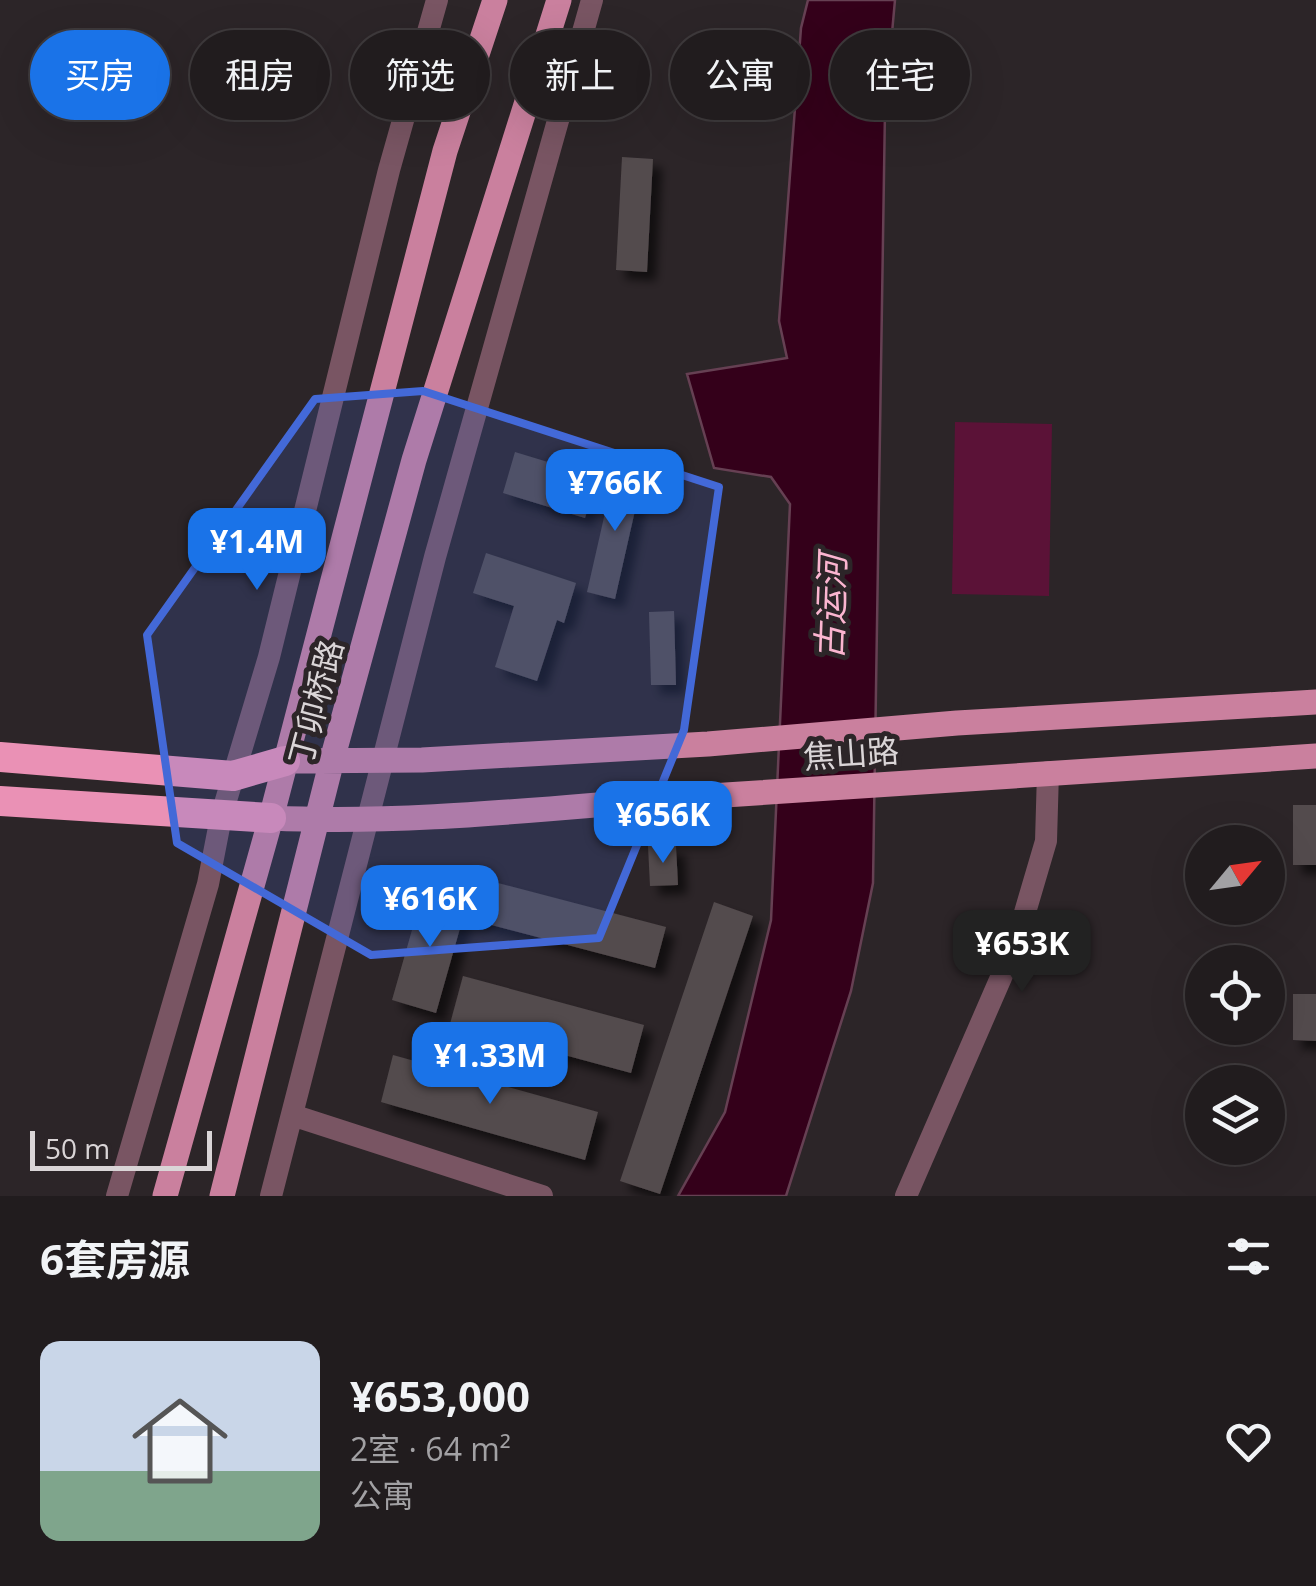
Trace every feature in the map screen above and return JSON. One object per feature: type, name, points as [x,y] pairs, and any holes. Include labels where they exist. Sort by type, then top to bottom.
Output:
[{"type":"highway","points":[[0,757],[234,776],[285,761]]},
{"type":"highway","points":[[0,802],[270,818]]},
{"type":"main road","name":"丁卯桥路","points":[[165,1196],[270,818],[445,151],[495,0]]},
{"type":"main road","name":"丁卯桥路","points":[[222,1196],[332,760],[414,460],[559,0]]},
{"type":"main road","name":"焦山路","points":[[285,761],[708,744],[1316,702]]},
{"type":"main road","name":"焦山路","points":[[270,818],[368,819],[1316,756]]},
{"type":"street","points":[[116,1196],[208,884],[221,816],[268,657],[390,170],[437,0]]},
{"type":"street","points":[[271,1196],[435,557],[592,0]]},
{"type":"street","points":[[906,1196],[1016,943],[1046,841],[1048,772]]},
{"type":"street","points":[[292,1115],[353,1138],[542,1196]]},
{"type":"highlighted area","points":[[423,391],[719,487],[684,730],[599,938],[371,955],[177,843],[147,635],[315,399]]},
{"type":"shaded area","points":[[955,422],[1052,424],[1049,596],[952,594]]},
{"type":"water","name":"古运河","points":[[808,0],[895,0],[892,30],[830,30],[830,120],[885,120],[873,883],[851,991],[786,1196],[678,1196],[725,1112],[771,920],[790,504],[771,477],[714,468],[687,374],[787,358],[779,321],[794,120],[810,120],[810,30],[801,28]]},
{"type":"building","points":[[622,157],[653,159],[647,272],[616,270]]},
{"type":"building","points":[[515,452],[597,477],[585,518],[503,493]]},
{"type":"building","points":[[615,469],[643,475],[615,599],[587,592]]},
{"type":"building","points":[[486,553],[576,583],[564,623],[557,620],[537,681],[495,667],[514,606],[473,593]]},
{"type":"building","points":[[674,611],[676,685],[651,685],[649,612]]},
{"type":"building","points":[[1293,805],[1316,805],[1316,865],[1293,865]]},
{"type":"building","points":[[648,846],[676,846],[678,885],[650,886]]},
{"type":"building","points":[[475,877],[666,927],[655,968],[465,918]]},
{"type":"building","points":[[424,888],[468,900],[436,1013],[392,1000]]},
{"type":"building","points":[[714,902],[753,916],[660,1194],[620,1181]]},
{"type":"building","points":[[463,976],[644,1025],[631,1073],[450,1024]]},
{"type":"building","points":[[1293,994],[1316,994],[1316,1041],[1293,1040]]},
{"type":"building","points":[[393,1055],[598,1112],[585,1160],[381,1102]]}]
